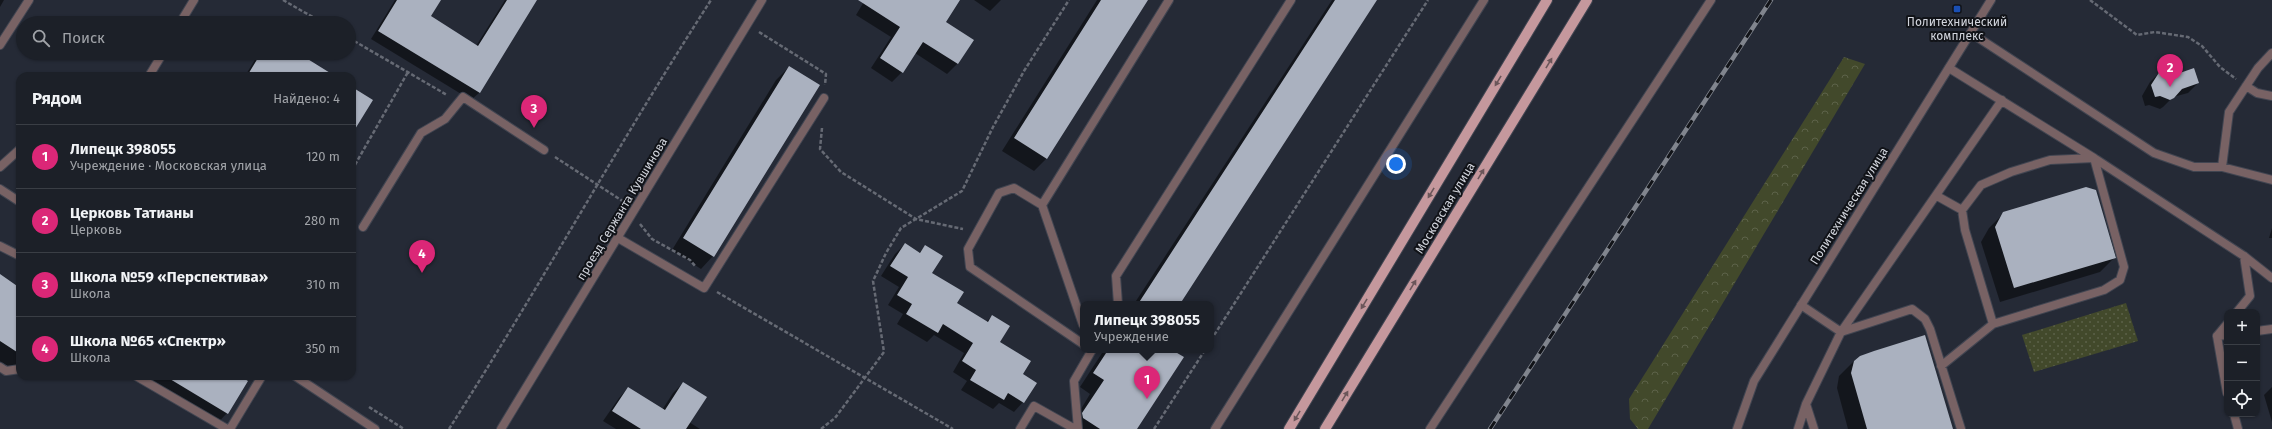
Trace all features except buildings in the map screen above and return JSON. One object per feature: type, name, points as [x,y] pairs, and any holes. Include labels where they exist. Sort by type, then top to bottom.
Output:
[{"type":"main road","name":"Московская улица","points":[[1289,429],[1547,0]]},
{"type":"main road","name":"Московская улица","points":[[1325,429],[1587,0]]},
{"type":"street","points":[[18,16],[28,0]]},
{"type":"street","points":[[184,16],[194,0]]},
{"type":"street","name":"проезд Сержанта Кувшинова","points":[[501,429],[762,0]]},
{"type":"street","points":[[1042,205],[1169,0]]},
{"type":"street","points":[[1118,301],[1116,276],[1291,0]]},
{"type":"street","points":[[1215,429],[1484,0]]},
{"type":"street","points":[[1430,429],[1712,0]]},
{"type":"street","name":"Политехническая улица","points":[[1737,429],[1754,381],[1991,0]]},
{"type":"street","points":[[0,45],[16,19]]},
{"type":"street","points":[[1971,33],[2154,153],[2194,167],[2222,167],[2272,180]]},
{"type":"street","points":[[2222,167],[2229,112],[2258,68],[2272,53]]},
{"type":"street","points":[[151,72],[158,60]]},
{"type":"street","points":[[1949,68],[2094,158],[2244,256],[2272,278]]},
{"type":"street","points":[[2246,86],[2257,93],[2272,96]]},
{"type":"street","points":[[363,227],[421,133],[445,118],[463,96],[544,150]]},
{"type":"street","points":[[618,238],[704,288],[824,98]]},
{"type":"street","points":[[1798,429],[1806,404],[1841,332],[1937,196],[2002,100]]},
{"type":"street","points":[[0,167],[16,153]]},
{"type":"street","points":[[1993,324],[1965,230],[1962,210],[1981,185],[2010,172],[2050,160],[2094,158]]},
{"type":"street","points":[[1941,366],[1993,324],[2104,290],[2120,280],[2124,267],[2094,158]]},
{"type":"street","points":[[1080,316],[1042,205],[1014,188],[999,194],[968,249],[970,267],[1080,342]]},
{"type":"street","points":[[0,189],[16,199]]},
{"type":"street","points":[[1937,196],[1962,210]]},
{"type":"street","points":[[0,246],[16,254]]},
{"type":"street","points":[[2239,309],[2250,296],[2244,256]]},
{"type":"street","points":[[1801,305],[1841,332]]},
{"type":"street","points":[[1841,332],[1912,309],[1925,319],[1961,429]]},
{"type":"street","points":[[2224,328],[2218,336],[2225,381]]},
{"type":"street","points":[[2260,331],[2272,329]]},
{"type":"street","points":[[2218,336],[2224,335]]},
{"type":"street","points":[[1077,429],[1074,381],[1089,353]]},
{"type":"street","points":[[0,367],[6,371],[16,370]]},
{"type":"street","points":[[143,380],[227,429]]},
{"type":"street","points":[[230,429],[260,380]]},
{"type":"street","points":[[301,380],[375,429]]},
{"type":"street","points":[[1806,404],[1814,429]]},
{"type":"street","points":[[1020,429],[1034,406],[1077,429]]},
{"type":"street","points":[[2235,417],[2238,429]]},
{"type":"path","points":[[283,0],[311,16]]},
{"type":"path","points":[[449,429],[501,347],[710,0]]},
{"type":"path","points":[[821,429],[835,418],[863,378],[884,352],[873,281],[886,253],[901,228],[962,191],[993,127],[1024,71],[1069,0]]},
{"type":"path","points":[[1214,335],[1428,0]]},
{"type":"path","points":[[2090,0],[2137,35],[2155,32],[2188,37],[2202,46],[2220,67],[2246,86]]},
{"type":"path","points":[[756,30],[826,74],[820,149],[841,172],[916,219],[978,232]]},
{"type":"path","points":[[356,42],[459,101]]},
{"type":"path","points":[[356,163],[408,72]]},
{"type":"path","points":[[544,150],[644,214],[639,223],[652,239],[690,260],[719,294],[953,429]]},
{"type":"path","points":[[1154,429],[1203,353]]},
{"type":"green space","points":[[1844,57],[1865,64],[1648,429],[1638,429],[1630,419],[1629,399]]},
{"type":"green space","points":[[2126,303],[2138,341],[2034,372],[2022,335]]},
{"type":"railway","points":[[1490,429],[1771,0]]},
{"type":"place","name":"Политехнический комплекс","points":[[1957,9]]},
{"type":"place","name":"Церковь Татианы","points":[[2170,87]]},
{"type":"place","name":"Школа №59 «Перспектива»","points":[[534,128]]},
{"type":"place","name":"Школа №65 «Спектр»","points":[[422,273]]},
{"type":"place","name":"Липецк 398055","points":[[1147,399]]}]
